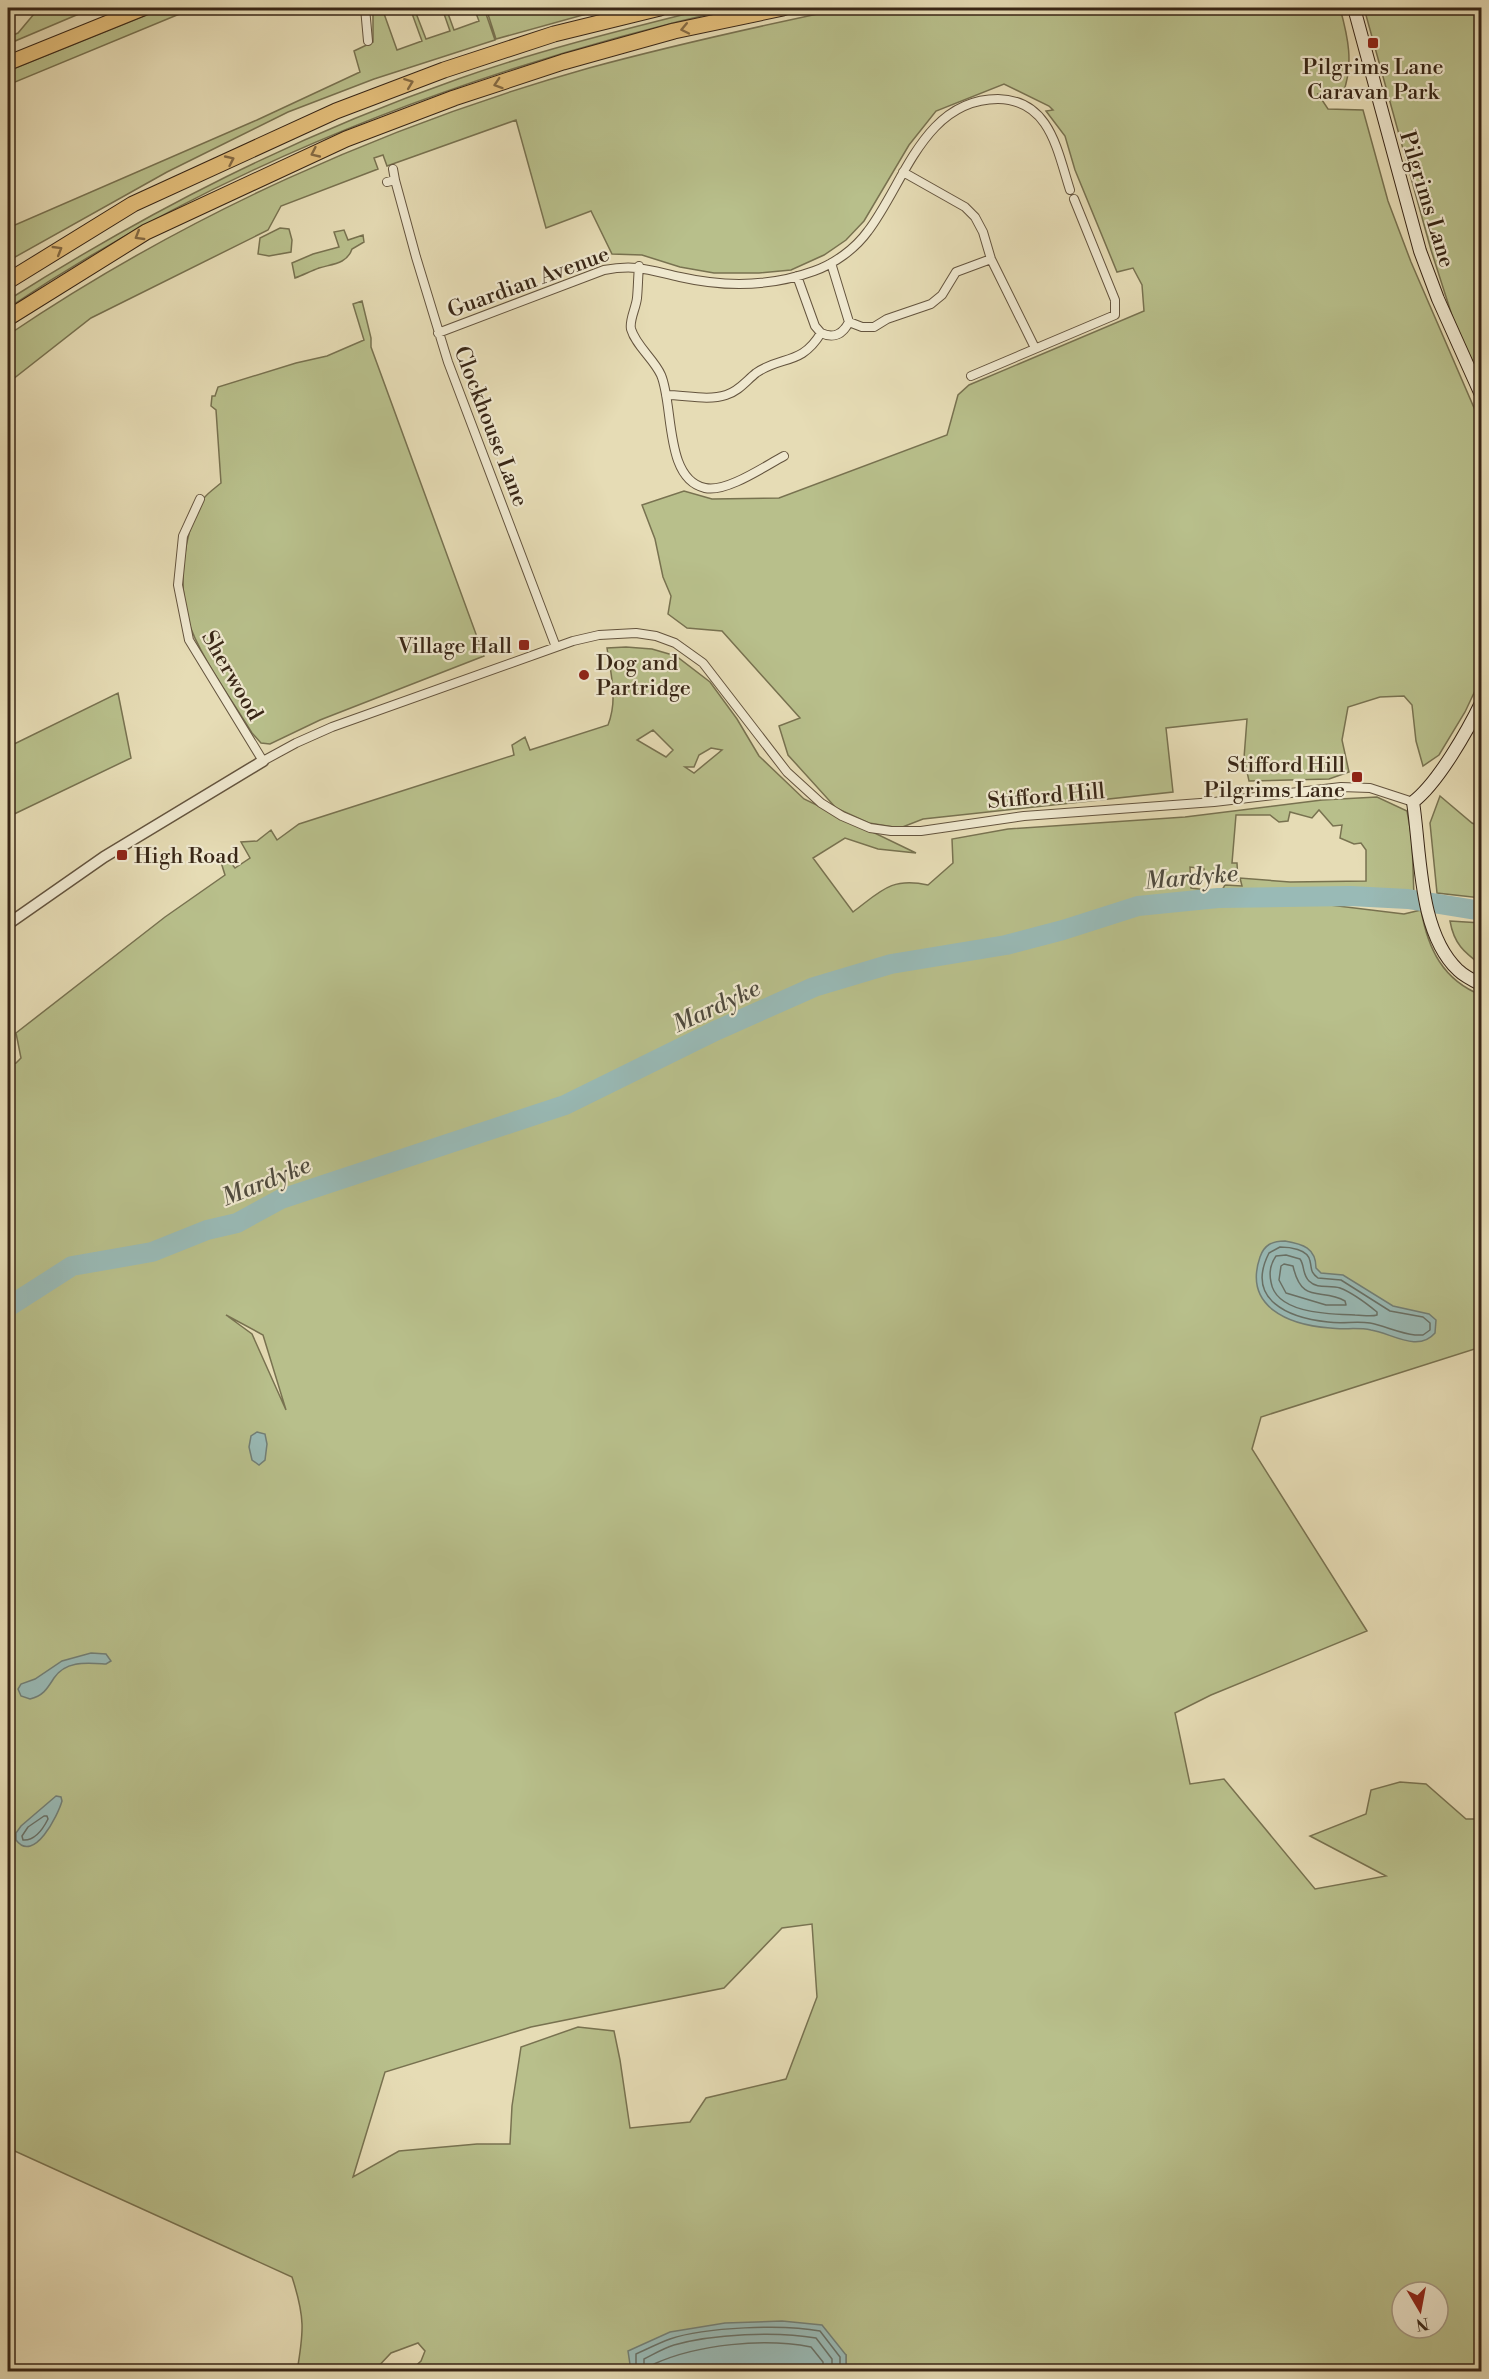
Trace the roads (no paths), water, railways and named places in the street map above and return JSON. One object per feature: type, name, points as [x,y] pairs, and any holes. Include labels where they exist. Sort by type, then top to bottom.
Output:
[{"type":"highway","points":[[8,280],[133,204],[336,111],[444,70],[554,34],[660,8]]},
{"type":"highway","points":[[8,318],[146,232],[345,139],[454,98],[563,62],[674,31],[783,8]]},
{"type":"main road","points":[[8,63],[144,8]]},
{"type":"main road","name":"Pilgrims Lane","points":[[1354,8],[1420,251],[1438,298],[1482,396]]},
{"type":"main road","points":[[1482,701],[1442,771],[1425,793],[1413,802],[1430,921],[1451,962],[1460,972],[1482,985]]},
{"type":"street","points":[[365,8],[368,41]]},
{"type":"street","name":"Guardian Avenue","points":[[438,333],[604,270],[639,266],[716,283],[741,284],[797,276],[831,264],[867,232],[918,147],[929,134],[953,113],[974,103],[992,99],[1011,99],[1026,106],[1046,122],[1059,152],[1070,190]]},
{"type":"street","name":"Clockhouse Lane","points":[[393,169],[391,181],[438,333],[556,647]]},
{"type":"street","points":[[903,172],[965,207],[975,217],[983,232],[991,259],[1035,348]]},
{"type":"street","points":[[971,376],[1115,315],[1115,300],[1074,199]]},
{"type":"street","points":[[849,322],[862,327],[874,327],[887,319],[931,304],[942,295],[956,272],[991,259]]},
{"type":"street","points":[[797,276],[814,326],[821,333],[837,335],[846,328],[849,322],[831,264]]},
{"type":"street","points":[[639,266],[632,331],[658,369],[666,395],[676,452],[681,467],[694,483],[704,488],[721,487],[784,456]]},
{"type":"street","points":[[666,395],[705,398],[726,395],[769,367],[808,351],[821,333]]},
{"type":"street","name":"Sherwood","points":[[200,499],[183,536],[178,585],[189,640],[263,761]]},
{"type":"street","name":"Stifford Hill","points":[[556,647],[615,633],[636,633],[675,643],[703,663],[801,787],[842,816],[880,831],[921,831],[1005,818],[1186,805],[1341,787],[1370,788],[1413,802]]},
{"type":"street","points":[[8,924],[104,857],[296,743],[332,727],[556,647]]},
{"type":"water","points":[[1285,1241],[1311,1251],[1316,1268],[1321,1273],[1343,1275],[1393,1306],[1429,1314],[1436,1320],[1435,1333],[1428,1339],[1413,1342],[1366,1329],[1335,1329],[1299,1323],[1273,1310],[1264,1301],[1258,1289],[1256,1274],[1264,1249],[1272,1243]]},
{"type":"water","points":[[257,1432],[265,1434],[267,1444],[265,1460],[259,1465],[252,1460],[249,1447],[251,1436]]},
{"type":"water","points":[[91,1653],[106,1654],[111,1661],[106,1664],[71,1665],[59,1672],[47,1689],[38,1696],[30,1699],[21,1696],[18,1689],[21,1684],[35,1679],[62,1661]]},
{"type":"water","points":[[56,1796],[61,1797],[62,1801],[50,1826],[37,1842],[30,1846],[23,1846],[16,1840],[16,1833]]},
{"type":"water","points":[[782,2321],[822,2325],[846,2355],[846,2371],[631,2371],[628,2351],[670,2332],[725,2323]]},
{"type":"waterway","name":"Mardyke","points":[[8,1307],[72,1266],[152,1252],[207,1230],[237,1223],[281,1199],[565,1105],[715,1031],[814,987],[891,964],[1006,945],[1138,906],[1218,898],[1350,896],[1408,899],[1482,911]]},
{"type":"place","name":"Pilgrims Lane Caravan Park","points":[[1373,43]]},
{"type":"place","name":"Village Hall","points":[[524,645]]},
{"type":"place","name":"Dog and Partridge","points":[[584,675]]},
{"type":"place","name":"Stifford Hill Pilgrims Lane","points":[[1357,777]]},
{"type":"place","name":"High Road","points":[[122,855]]}]
